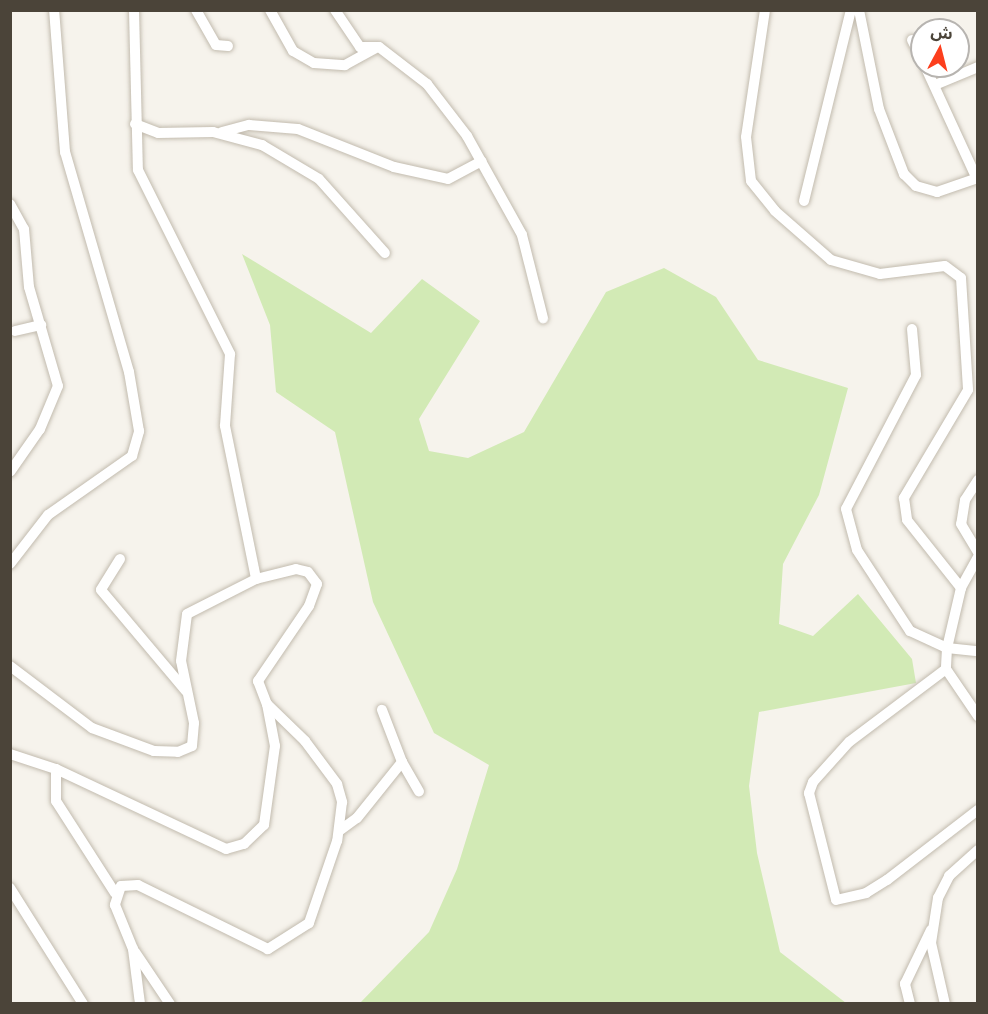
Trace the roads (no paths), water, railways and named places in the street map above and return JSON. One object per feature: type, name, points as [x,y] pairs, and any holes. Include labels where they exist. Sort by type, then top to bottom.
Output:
[{"type":"street","points":[[10,564],[48,515],[132,456],[139,431],[129,372],[66,152],[54,10]]},
{"type":"street","points":[[134,10],[135,124],[138,170],[230,354],[225,426],[256,579]]},
{"type":"street","points":[[196,10],[216,45],[228,46]]},
{"type":"street","points":[[270,10],[292,51],[328,68],[345,65],[379,47]]},
{"type":"street","points":[[335,10],[360,47],[379,47],[427,84],[482,160],[522,235],[543,318]]},
{"type":"street","points":[[765,10],[746,138],[751,181],[775,211],[831,260],[880,274],[945,266],[961,278],[968,390],[904,498],[907,520],[961,588]]},
{"type":"street","points":[[804,201],[851,10]]},
{"type":"street","points":[[859,10],[879,109],[904,174],[916,186],[937,192],[977,179],[931,78]]},
{"type":"street","points":[[934,85],[978,67]]},
{"type":"street","points":[[135,124],[175,135],[219,133],[249,124],[298,129],[393,167],[448,179],[482,160]]},
{"type":"street","points":[[219,133],[262,145],[297,163],[385,253]]},
{"type":"street","points":[[10,204],[24,229],[28,287],[58,386],[40,429],[10,472]]},
{"type":"street","points":[[15,331],[41,326]]},
{"type":"street","points":[[912,329],[916,375],[846,509],[856,550],[910,632],[947,648],[978,651]]},
{"type":"street","points":[[978,480],[965,500],[961,524],[978,552]]},
{"type":"street","points":[[978,557],[961,588],[947,648],[946,669],[978,717]]},
{"type":"street","points":[[120,559],[101,590],[186,691]]},
{"type":"street","points":[[10,666],[92,728],[154,751],[192,746],[181,661],[187,614],[256,579],[296,569],[308,572],[317,584],[309,606],[258,681],[267,704],[276,746],[268,806],[260,831],[244,844],[226,849],[208,843],[56,769],[10,754]]},
{"type":"street","points":[[946,669],[849,742],[813,782],[809,793],[836,900],[866,893],[887,880],[978,810]]},
{"type":"street","points":[[116,888],[138,885],[268,949],[309,923],[339,831],[342,801],[337,784],[267,704]]},
{"type":"street","points":[[381,710],[402,762],[419,792]]},
{"type":"street","points":[[339,831],[357,818],[402,762]]},
{"type":"street","points":[[56,769],[56,801],[116,888],[133,948],[140,1004]]},
{"type":"street","points":[[910,1004],[905,984],[915,969],[934,926],[949,876],[978,850]]},
{"type":"street","points":[[10,888],[83,1004]]},
{"type":"street","points":[[934,926],[933,963],[945,1004]]},
{"type":"street","points":[[133,948],[170,1004]]},
{"type":"street","points":[[915,969],[933,963]]}]
